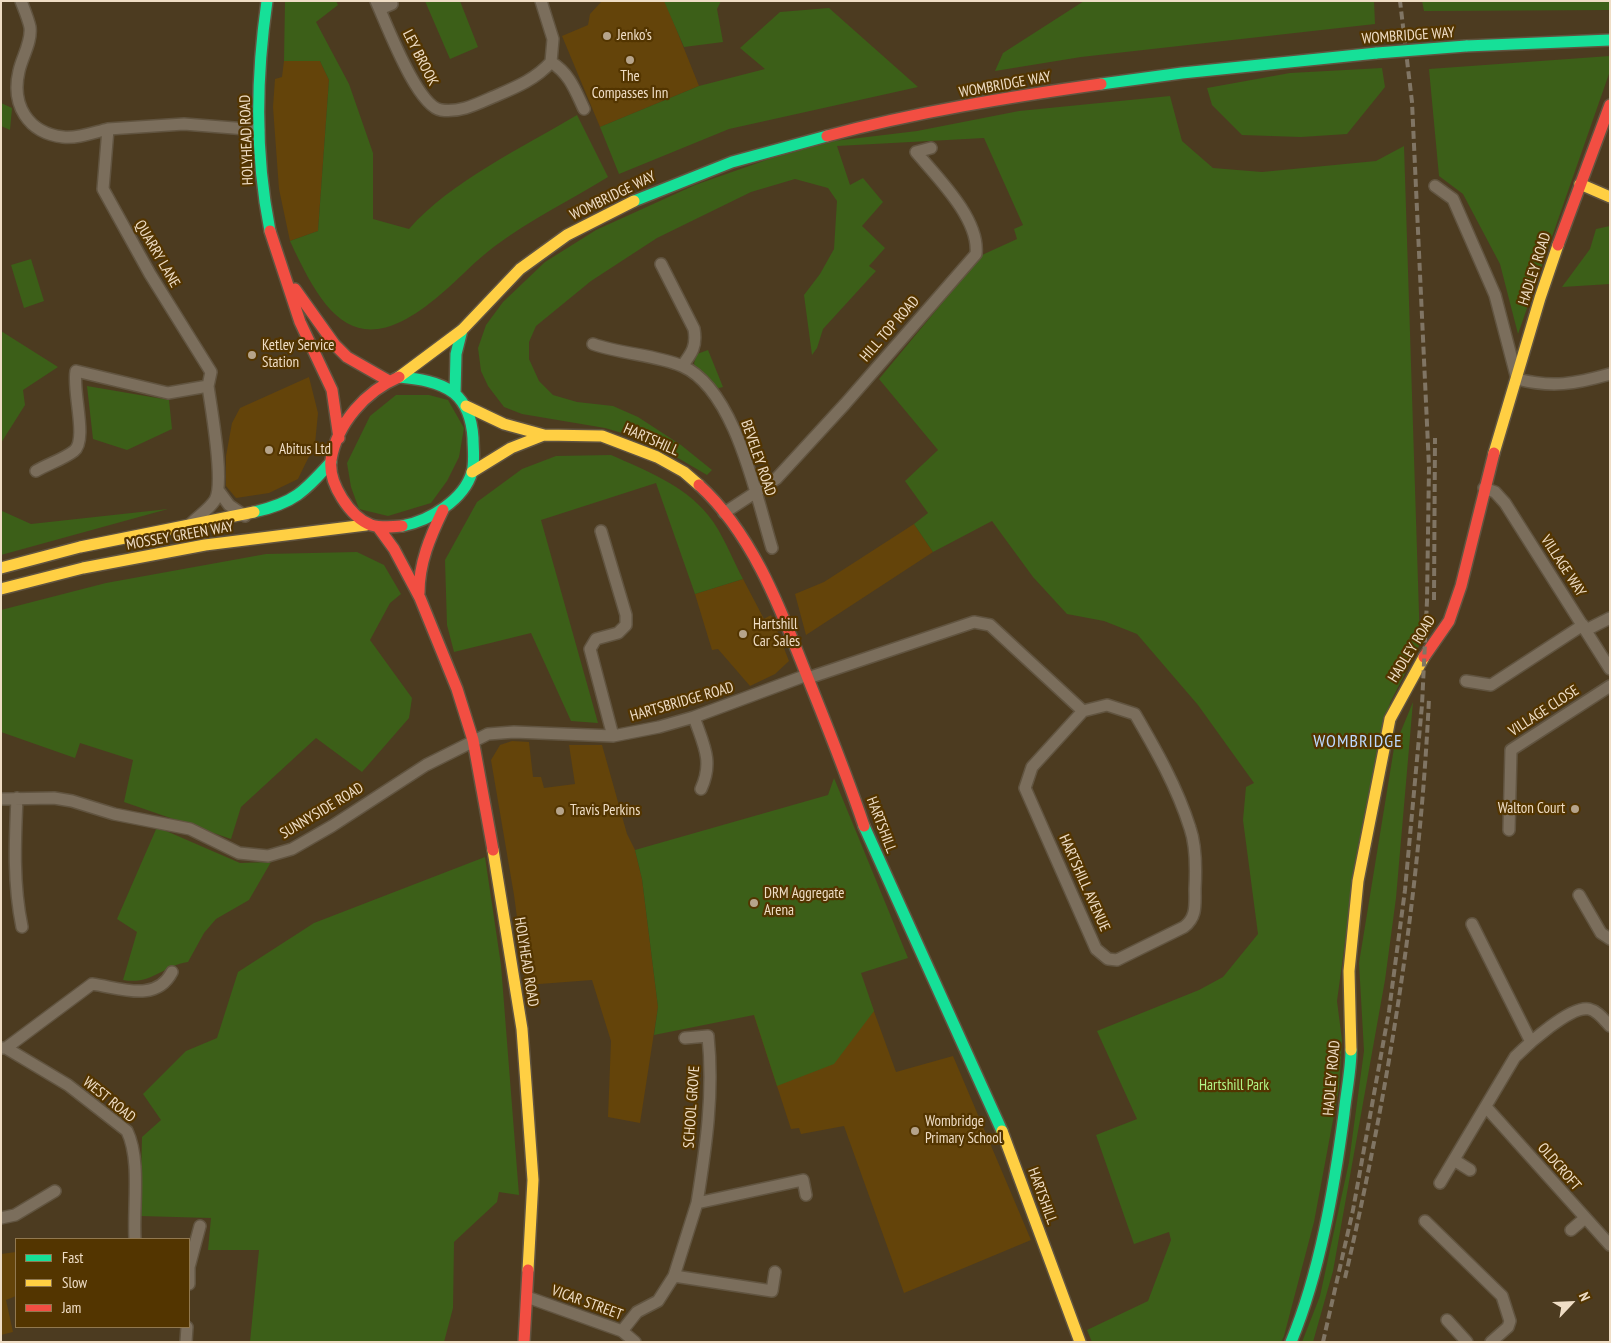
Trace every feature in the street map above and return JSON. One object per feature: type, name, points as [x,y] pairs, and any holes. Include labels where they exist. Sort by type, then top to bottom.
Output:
[{"type":"street","points":[[21,1],[30,28],[28,46],[19,71],[17,94],[28,122],[46,132],[64,138],[108,129],[184,124],[259,130]]},
{"type":"street","name":"HOLYHEAD ROAD","points":[[267,1],[260,49],[259,130],[264,201],[272,239],[285,275]]},
{"type":"street","points":[[541,1],[553,39],[554,48],[551,62],[562,69],[570,79],[584,110]]},
{"type":"street","name":"LEY BROOK","points":[[392,4],[378,5],[419,93],[430,105],[441,110],[471,107],[528,82],[543,71],[551,62]]},
{"type":"street","name":"WOMBRIDGE WAY","points":[[394,379],[462,330],[520,270],[567,235],[631,202],[732,162],[871,124],[1033,94],[1182,73],[1466,46],[1610,40]]},
{"type":"street","name":"HADLEY ROAD","points":[[1291,1342],[1302,1315],[1314,1271],[1338,1159],[1351,1058],[1349,971],[1358,881],[1390,719],[1417,666],[1448,621],[1461,586],[1484,488],[1551,266],[1610,105]]},
{"type":"street","name":"QUARRY LANE","points":[[108,129],[103,189],[150,274],[211,372],[208,386],[215,435],[218,490]]},
{"type":"street","name":"HILL TOP ROAD","points":[[724,513],[776,478],[845,404],[976,254],[977,245],[974,235],[956,199],[916,152],[931,148]]},
{"type":"street","points":[[1580,184],[1610,196]]},
{"type":"street","points":[[1435,186],[1453,199],[1495,294],[1517,379],[1548,385],[1565,385],[1610,374]]},
{"type":"street","points":[[661,264],[694,329],[696,339],[694,349],[682,366]]},
{"type":"street","points":[[285,275],[336,346],[348,357],[394,379]]},
{"type":"street","points":[[285,275],[300,322],[332,390],[339,438]]},
{"type":"street","points":[[455,394],[456,354],[462,330]]},
{"type":"street","name":"BEVELEY ROAD","points":[[593,344],[611,350],[682,366],[714,392],[736,431],[772,548]]},
{"type":"street","points":[[36,471],[69,454],[80,445],[82,435],[75,400],[76,371],[168,393],[208,386]]},
{"type":"street","points":[[422,378],[442,385],[455,394],[466,406],[474,427],[472,472],[462,490],[443,510],[410,525],[391,528],[372,526],[352,511],[334,479],[331,462],[339,438],[358,404],[373,390],[394,379],[422,378]]},
{"type":"street","name":"HARTSHILL","points":[[466,406],[504,424],[544,435],[602,436],[657,457],[684,472],[724,513],[764,577],[808,677],[875,853],[995,1113],[1080,1342]]},
{"type":"street","name":"HARTSHILL","points":[[472,472],[511,448],[544,435]]},
{"type":"street","name":"MOSSEY GREEN WAY","points":[[1,568],[80,547],[188,528],[265,510],[298,496],[331,462]]},
{"type":"street","name":"VILLAGE WAY","points":[[1484,488],[1495,492],[1504,503],[1610,669]]},
{"type":"street","points":[[218,490],[229,505],[245,516]]},
{"type":"street","points":[[188,528],[214,502],[218,490]]},
{"type":"street","name":"HOLYHEAD ROAD","points":[[420,598],[418,574],[426,543],[443,510]]},
{"type":"street","name":"HOLYHEAD ROAD","points":[[372,526],[394,549],[420,598],[457,688],[473,740],[522,1029],[534,1180],[524,1342]]},
{"type":"street","name":"MOSSEY GREEN WAY","points":[[1,589],[83,568],[205,545],[372,526]]},
{"type":"street","points":[[601,531],[626,615],[626,625],[618,633],[596,639],[590,649],[613,736]]},
{"type":"street","points":[[1466,681],[1491,685],[1584,627],[1610,618]]},
{"type":"street","points":[[808,677],[974,622],[990,625],[1083,711]]},
{"type":"street","name":"HARTSBRIDGE ROAD","points":[[473,740],[488,734],[514,732],[613,736],[659,727],[694,717],[808,677]]},
{"type":"street","name":"VILLAGE CLOSE","points":[[1509,830],[1511,750],[1610,686]]},
{"type":"street","name":"HARTSHILL AVENUE","points":[[1107,704],[1135,714],[1165,766],[1191,830],[1196,880],[1195,912],[1192,921],[1184,927],[1117,960],[1108,959],[1096,949],[1025,788],[1032,767],[1083,711],[1107,704]]},
{"type":"street","points":[[694,717],[708,763],[708,770],[701,789]]},
{"type":"street","name":"SUNNYSIDE ROAD","points":[[1,800],[54,798],[72,800],[114,814],[190,830],[239,853],[268,856],[300,844],[426,765],[473,740]]},
{"type":"street","points":[[17,798],[15,864],[18,905],[22,927]]},
{"type":"street","points":[[1579,895],[1602,933],[1610,939]]},
{"type":"street","points":[[1472,924],[1531,1042]]},
{"type":"street","name":"WEST ROAD","points":[[134,1238],[134,1157],[132,1140],[127,1131],[68,1085],[4,1048],[92,984],[144,992],[166,984],[172,972]]},
{"type":"street","points":[[1440,1183],[1515,1057],[1531,1042],[1577,1010],[1589,1009],[1598,1014],[1610,1026]]},
{"type":"street","name":"SCHOOL GROVE","points":[[622,1332],[637,1312],[658,1301],[674,1276],[697,1203],[709,1128],[710,1059],[708,1036],[686,1038]]},
{"type":"street","name":"OLDCROFT","points":[[1486,1107],[1584,1219],[1610,1245]]},
{"type":"street","points":[[1454,1160],[1470,1170]]},
{"type":"street","points":[[697,1203],[803,1180],[806,1195]]},
{"type":"street","points":[[1,1218],[15,1215],[55,1191]]},
{"type":"street","points":[[1571,1230],[1584,1219]]},
{"type":"street","points":[[1425,1221],[1502,1296],[1510,1320],[1508,1327],[1491,1342]]},
{"type":"street","points":[[190,1267],[200,1226]]},
{"type":"street","points":[[674,1276],[772,1291],[775,1272]]},
{"type":"street","name":"VICAR STREET","points":[[527,1297],[622,1332],[635,1342]]},
{"type":"street","points":[[1447,1320],[1467,1342]]},
{"type":"street","points":[[186,1342],[187,1328]]},
{"type":"shaded area","name":"The Compasses Inn","points":[[602,1],[665,1],[699,86],[600,127],[562,36],[588,25],[590,14]]},
{"type":"shaded area","points":[[284,61],[320,61],[329,80],[318,231],[290,241],[279,189],[273,107],[275,79],[282,77]]},
{"type":"shaded area","points":[[309,377],[318,413],[315,444],[298,479],[269,493],[236,498],[226,486],[226,456],[232,423],[240,408]]},
{"type":"shaded area","name":"Hartshill Car Sales","points":[[914,524],[933,552],[806,635],[795,594],[824,582]]},
{"type":"shaded area","name":"Hartshill Car Sales","points":[[743,579],[764,619],[771,615],[789,661],[775,674],[750,686],[718,649],[712,650],[695,594]]},
{"type":"shaded area","points":[[512,741],[529,742],[533,777],[541,777],[544,788],[575,784],[569,745],[602,745],[627,834],[635,850],[642,879],[658,1007],[640,1123],[608,1117],[611,1041],[592,980],[526,985],[514,895],[491,760],[500,745]]},
{"type":"shaded area","name":"Wombridge Primary School","points":[[860,973],[896,1072],[953,1056],[1031,1240],[904,1293],[844,1126],[801,1134],[799,1128],[791,1129],[754,1015]]},
{"type":"shaded area","points":[[15,1252],[15,1296],[6,1300],[13,1332],[1,1335],[1,1254]]},
{"type":"green space","points":[[285,1],[336,1],[338,5],[316,22],[349,84],[373,153],[373,219],[409,229],[445,196],[488,166],[577,115],[608,177],[508,236],[481,257],[441,294],[413,315],[388,327],[367,329],[349,324],[333,312],[318,293],[290,241],[318,231],[329,80],[320,61],[284,61]]},
{"type":"green space","points":[[425,1],[460,1],[478,47],[450,59]]},
{"type":"green space","points":[[664,1],[721,1],[717,9],[723,42],[684,47]]},
{"type":"green space","points":[[1084,1],[1374,1],[1375,24],[1081,57],[995,71],[1003,53]]},
{"type":"green space","points":[[1422,1],[1610,1],[1610,10],[1424,11]]},
{"type":"green space","points":[[829,8],[918,87],[729,129],[619,174],[600,127],[699,86],[765,69],[740,48],[780,12]]},
{"type":"green space","points":[[1610,56],[1610,71],[1518,334],[1500,264],[1463,194],[1439,176],[1429,69]]},
{"type":"green space","points":[[1382,68],[1385,87],[1347,134],[1301,137],[1242,135],[1212,105],[1207,88],[1290,73]]},
{"type":"green space","name":"Hartshill Park","points":[[1170,96],[1182,141],[1213,168],[1262,172],[1376,161],[1404,146],[1420,644],[1390,703],[1358,846],[1337,1001],[1342,1040],[1339,1088],[1314,1222],[1281,1342],[1092,1342],[1087,1330],[1148,1301],[1171,1240],[1169,1232],[1134,1244],[1096,1135],[1137,1119],[1097,1031],[1199,990],[1223,977],[1258,934],[1243,820],[1246,787],[1254,783],[1198,705],[1137,634],[1104,621],[1067,614],[1033,577],[992,521],[933,552],[914,524],[928,513],[905,481],[938,450],[879,379],[982,255],[1017,239],[1014,229],[1023,225],[984,138],[837,146],[850,185],[863,178],[883,202],[862,226],[885,248],[869,266],[876,271],[823,329],[817,348],[812,355],[804,295],[820,274],[834,249],[837,201],[828,188],[795,179],[751,192],[657,238],[591,281],[536,326],[529,342],[529,359],[539,381],[553,395],[577,402],[613,406],[638,417],[681,445],[712,470],[707,475],[649,441],[605,428],[522,414],[504,407],[488,386],[481,371],[478,348],[486,325],[503,302],[545,262],[596,230],[695,185],[769,159],[834,141],[917,131],[1019,111]]},
{"type":"green space","points":[[1,103],[12,108],[10,130],[1,126]]},
{"type":"green space","points":[[1610,226],[1610,284],[1562,287],[1590,249],[1596,229]]},
{"type":"green space","points":[[31,259],[44,301],[24,308],[11,265]]},
{"type":"green space","points":[[1,331],[58,367],[23,390],[25,405],[1,443]]},
{"type":"green space","points":[[708,350],[723,387],[715,389],[695,368],[694,363],[697,354]]},
{"type":"green space","points":[[87,386],[169,400],[172,429],[127,450],[93,439]]},
{"type":"green space","points":[[396,395],[429,395],[448,400],[464,428],[459,457],[447,481],[431,503],[388,516],[359,509],[351,487],[347,463],[370,416]]},
{"type":"green space","points":[[611,455],[663,479],[688,495],[698,504],[718,530],[743,579],[695,594],[656,483],[541,520],[598,723],[571,721],[531,633],[454,652],[447,625],[445,560],[477,502],[522,469],[556,456]]},
{"type":"green space","points":[[168,509],[1,555],[2,511],[31,524]]},
{"type":"green space","points":[[357,552],[384,565],[401,594],[390,603],[370,640],[412,698],[409,718],[362,772],[316,738],[241,807],[231,839],[124,802],[133,760],[80,743],[75,758],[1,732],[1,610],[106,583],[266,554]]},
{"type":"green space","points":[[1413,702],[1396,898],[1385,980],[1333,1271],[1313,1342],[1302,1342],[1320,1296],[1349,1162],[1364,1051],[1359,963],[1394,748]]},
{"type":"green space","points":[[834,778],[908,958],[861,973],[874,1011],[834,1064],[777,1086],[754,1015],[654,1035],[658,1007],[642,879],[635,850],[828,795]]},
{"type":"green space","points":[[157,827],[240,863],[271,862],[249,900],[216,919],[204,933],[188,962],[171,967],[142,980],[123,980],[137,932],[117,919]]},
{"type":"green space","points":[[485,857],[501,965],[519,1195],[499,1192],[497,1202],[454,1242],[453,1308],[444,1342],[250,1342],[259,1250],[208,1250],[211,1218],[140,1216],[142,1137],[161,1120],[143,1094],[186,1051],[217,1038],[238,972],[314,923]]},
{"type":"railway","points":[[1323,1342],[1353,1210],[1389,1011],[1405,890],[1422,705],[1427,601],[1429,467],[1412,102],[1400,1]]},
{"type":"railway","points":[[1434,600],[1435,438]]},
{"type":"railway","points":[[1345,1278],[1389,1063],[1400,990],[1418,844],[1429,698]]},
{"type":"traffic: fast","points":[[267,1],[261,58],[259,116],[262,174],[270,231]]},
{"type":"traffic: fast","points":[[1466,46],[1610,40]]},
{"type":"traffic: fast","points":[[1377,53],[1466,46]]},
{"type":"traffic: fast","points":[[1101,84],[1182,73],[1377,53]]},
{"type":"traffic: fast","points":[[634,201],[732,162],[827,136]]},
{"type":"traffic: fast","points":[[455,394],[456,354],[462,330]]},
{"type":"traffic: fast","points":[[399,377],[435,383],[459,397],[470,419],[474,455],[473,468],[468,482],[453,500],[434,514],[402,526]]},
{"type":"traffic: fast","points":[[254,512],[279,505],[297,495],[331,462]]},
{"type":"traffic: fast","points":[[864,826],[1002,1131]]},
{"type":"traffic: fast","points":[[1291,1342],[1310,1287],[1325,1230],[1340,1142],[1351,1050]]},
{"type":"traffic: slow","points":[[1580,184],[1610,197]]},
{"type":"traffic: slow","points":[[399,377],[462,330],[520,269],[567,235],[634,201]]},
{"type":"traffic: slow","points":[[1494,453],[1540,298],[1558,245]]},
{"type":"traffic: slow","points":[[466,406],[504,424],[544,435],[602,436],[657,457],[684,472],[699,485]]},
{"type":"traffic: slow","points":[[472,472],[511,448],[544,435]]},
{"type":"traffic: slow","points":[[1,568],[80,547],[254,512]]},
{"type":"traffic: slow","points":[[1,589],[83,568],[205,545],[366,525]]},
{"type":"traffic: slow","points":[[1351,1050],[1349,971],[1358,881],[1390,719],[1424,657]]},
{"type":"traffic: slow","points":[[493,850],[522,1029],[533,1180],[528,1270]]},
{"type":"traffic: slow","points":[[1002,1131],[1080,1342]]},
{"type":"traffic: jam","points":[[827,136],[963,106],[1101,84]]},
{"type":"traffic: jam","points":[[1558,245],[1610,105]]},
{"type":"traffic: jam","points":[[270,231],[300,322],[332,390],[339,438]]},
{"type":"traffic: jam","points":[[295,289],[335,345],[347,357],[389,381]]},
{"type":"traffic: jam","points":[[399,377],[375,391],[346,421],[334,446],[331,469],[337,489],[355,515],[363,521],[379,527],[402,526]]},
{"type":"traffic: jam","points":[[1424,657],[1449,621],[1461,586],[1494,453]]},
{"type":"traffic: jam","points":[[699,485],[735,526],[764,574],[776,599],[844,769],[864,826]]},
{"type":"traffic: jam","points":[[419,593],[419,582],[426,550],[443,510]]},
{"type":"traffic: jam","points":[[378,527],[394,549],[420,598],[457,689],[473,740],[493,850]]},
{"type":"traffic: jam","points":[[524,1342],[528,1270]]},
{"type":"place","name":"Jenko's","points":[[607,36]]},
{"type":"place","name":"The Compasses Inn","points":[[630,60]]},
{"type":"place","name":"Ketley Service Station","points":[[252,355]]},
{"type":"place","name":"Abitus Ltd","points":[[269,450]]},
{"type":"place","name":"Hartshill Car Sales","points":[[743,634]]},
{"type":"place","name":"Walton Court","points":[[1575,809]]},
{"type":"place","name":"Travis Perkins","points":[[560,811]]},
{"type":"place","name":"DRM Aggregate Arena","points":[[754,903]]},
{"type":"place","name":"Wombridge Primary School","points":[[915,1131]]},
{"type":"district","name":"WOMBRIDGE","points":[[1358,742]]}]
